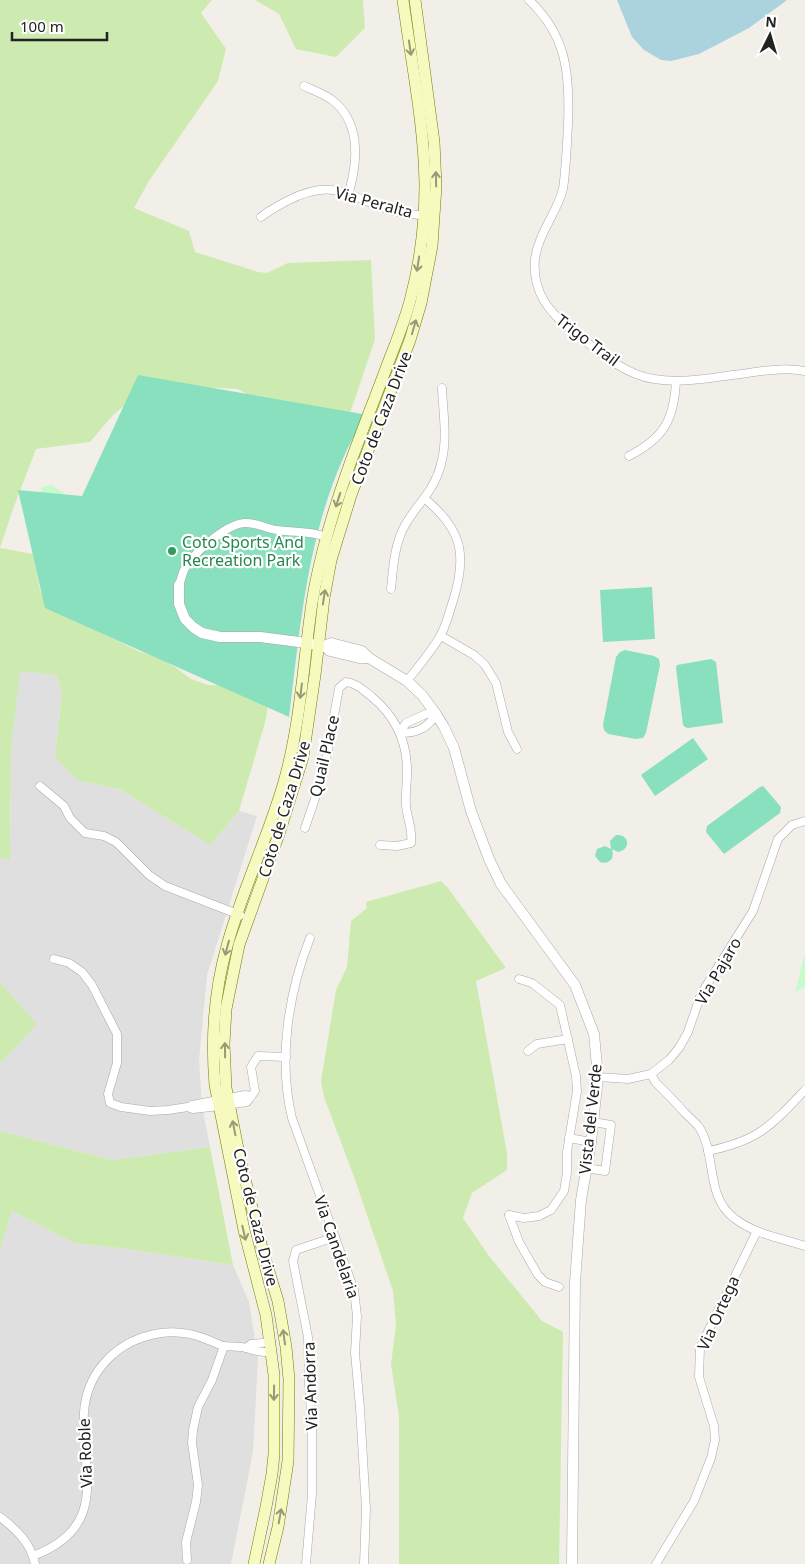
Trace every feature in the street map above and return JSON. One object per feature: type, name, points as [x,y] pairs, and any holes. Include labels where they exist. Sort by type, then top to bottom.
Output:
[{"type":"main road","name":"Coto de Caza Drive","points":[[254,1564],[266,1507],[274,1454],[274,1374],[266,1315],[244,1230],[224,1102],[226,1009],[234,965],[248,918],[279,834],[303,757],[307,736],[316,645],[330,560],[351,495],[410,340],[432,246],[425,186],[423,146],[403,0]]},
{"type":"main road","name":"Coto de Caza Drive","points":[[269,1564],[278,1527],[288,1462],[287,1363],[278,1301],[213,1065],[214,1020],[220,976],[237,914],[284,783],[292,750],[299,708],[316,645],[311,608],[327,537],[347,472],[399,338],[416,277],[436,186],[433,134],[415,0]]},
{"type":"street","name":"Trigo Trail","points":[[529,0],[545,17],[554,32],[565,59],[569,84],[564,186],[560,200],[538,246],[535,271],[539,292],[551,312],[562,324],[619,365],[644,377],[676,381],[783,369],[805,371]]},
{"type":"street","points":[[304,86],[332,100],[344,114],[352,129],[355,138],[356,158],[349,192]]},
{"type":"street","name":"Via Peralta","points":[[261,217],[267,212],[309,191],[332,190],[349,192],[392,211],[429,216]]},
{"type":"street","points":[[629,456],[654,441],[664,429],[675,400],[676,381]]},
{"type":"street","points":[[391,589],[397,544],[403,529],[434,484],[441,465],[445,431],[442,388]]},
{"type":"street","points":[[407,681],[441,636],[457,588],[460,569],[460,552],[453,527],[425,498]]},
{"type":"street","points":[[179,585],[184,569],[202,549],[227,530],[243,523],[261,525],[274,530],[305,531],[327,537]]},
{"type":"street","name":"Vista del Verde","points":[[179,585],[179,604],[185,619],[193,628],[202,633],[220,637],[260,637],[316,645],[330,651],[359,658],[368,658],[407,681],[422,695],[436,714],[454,748],[471,811],[489,859],[501,884],[575,985],[594,1034],[598,1077],[591,1142],[581,1200],[575,1282],[572,1564]]},
{"type":"street","points":[[441,636],[474,655],[485,665],[496,683],[508,732],[517,749]]},
{"type":"street","name":"Quail Place","points":[[305,828],[320,784],[337,698],[342,685],[346,682],[357,686],[382,706],[400,732]]},
{"type":"street","points":[[400,732],[410,734],[431,723],[436,714]]},
{"type":"street","points":[[380,845],[397,846],[411,843],[413,834],[406,806],[407,758],[400,732]]},
{"type":"street","points":[[40,786],[64,806],[70,818],[85,833],[104,836],[116,842],[149,875],[165,886],[248,918]]},
{"type":"street","name":"Via Pajaro","points":[[598,1077],[628,1079],[651,1074],[669,1060],[679,1048],[688,1032],[701,994],[753,911],[778,839],[792,825],[805,821]]},
{"type":"street","name":"Via Candelaria","points":[[310,938],[292,994],[286,1057],[287,1096],[292,1118],[354,1290],[357,1323],[354,1353],[360,1408],[366,1509],[364,1564]]},
{"type":"street","points":[[54,959],[69,964],[82,972],[92,985],[117,1034],[117,1063],[108,1094],[110,1103],[121,1107],[150,1111],[188,1107],[193,1104],[247,1102],[255,1091],[252,1067],[258,1056],[286,1057]]},
{"type":"street","points":[[519,979],[532,983],[560,1005],[576,1076],[577,1091],[569,1138],[564,1191],[551,1210],[539,1216],[524,1218],[509,1215],[519,1242],[538,1275],[545,1282],[559,1287]]},
{"type":"street","points":[[528,1051],[537,1044],[568,1039]]},
{"type":"street","points":[[651,1074],[656,1083],[699,1127],[708,1151],[716,1193],[723,1207],[738,1221],[757,1231],[805,1246]]},
{"type":"street","points":[[708,1151],[737,1144],[761,1132],[774,1122],[805,1090]]},
{"type":"street","points":[[586,1168],[605,1171],[611,1125],[593,1122]]},
{"type":"street","points":[[569,1138],[591,1142]]},
{"type":"street","name":"Via Ortega","points":[[656,1564],[694,1501],[711,1458],[715,1440],[714,1426],[699,1377],[700,1348],[757,1231]]},
{"type":"street","name":"Via Andorra","points":[[306,1564],[312,1494],[312,1429],[308,1337],[293,1261],[296,1250],[334,1237]]},
{"type":"street","name":"Via Roble","points":[[34,1560],[66,1538],[81,1517],[85,1507],[88,1494],[88,1478],[82,1432],[87,1394],[103,1364],[112,1355],[131,1342],[160,1333],[176,1332],[194,1334],[224,1346],[246,1348],[251,1344],[271,1347]]},
{"type":"street","points":[[187,1560],[186,1542],[196,1502],[198,1485],[192,1442],[193,1430],[198,1407],[212,1380],[224,1346]]},
{"type":"street","points":[[0,1517],[13,1526],[22,1537],[34,1560]]},
{"type":"shaded area","points":[[19,670],[56,675],[62,692],[55,757],[77,780],[121,790],[210,845],[239,811],[257,816],[207,975],[199,1060],[202,1106],[210,1147],[112,1160],[0,1131],[0,1064],[37,1024],[0,982],[0,858],[10,859],[11,748]]},
{"type":"shaded area","points":[[12,1211],[74,1243],[233,1265],[249,1302],[258,1359],[253,1452],[231,1564],[0,1564],[0,1250]]},
{"type":"green space","points":[[0,0],[212,0],[201,13],[226,49],[218,81],[149,181],[134,208],[189,231],[195,252],[258,272],[267,273],[288,263],[371,260],[375,339],[331,470],[316,434],[238,389],[178,386],[132,399],[113,415],[90,442],[36,449],[0,548]]},
{"type":"green space","points":[[255,0],[363,0],[365,28],[336,57],[296,49],[279,14]]},
{"type":"green space","name":"Coto Sports And Recreation Park","points":[[138,375],[368,415],[352,440],[339,468],[315,543],[304,600],[289,717],[45,608],[18,490],[82,496]]},
{"type":"green space","points":[[51,485],[64,493],[55,513],[37,509],[42,487]]},
{"type":"green space","points":[[0,548],[33,554],[40,590],[48,606],[140,652],[156,656],[191,679],[208,685],[248,686],[270,690],[266,719],[239,811],[210,845],[121,790],[77,780],[55,757],[62,692],[56,675],[20,671],[11,748],[10,860],[0,858]]},
{"type":"green space","points":[[652,587],[655,639],[603,642],[600,590]]},
{"type":"green space","points":[[625,650],[654,656],[659,659],[660,665],[646,733],[643,738],[636,739],[608,734],[604,730],[603,725],[616,657]]},
{"type":"green space","points":[[711,659],[716,662],[723,723],[685,727],[683,725],[677,665]]},
{"type":"green space","points":[[693,738],[708,759],[655,796],[641,775]]},
{"type":"green space","points":[[763,786],[781,807],[780,813],[724,854],[706,832],[707,826]]},
{"type":"green space","points":[[616,835],[624,837],[627,845],[618,852],[612,849],[613,855],[609,862],[600,862],[595,856],[597,849],[605,846],[611,849],[610,841]]},
{"type":"green space","points":[[441,881],[506,968],[476,981],[507,1153],[507,1170],[472,1193],[463,1218],[489,1256],[542,1321],[563,1332],[559,1564],[399,1564],[399,1417],[391,1364],[396,1325],[393,1291],[353,1174],[324,1097],[321,1081],[336,990],[347,967],[351,921],[367,908],[366,902]]},
{"type":"green space","points":[[805,953],[805,987],[795,992]]},
{"type":"green space","points":[[0,982],[37,1024],[0,1064]]},
{"type":"green space","points":[[0,1131],[112,1160],[210,1147],[233,1265],[74,1243],[12,1211],[0,1250]]},
{"type":"water","points":[[617,0],[787,0],[749,28],[699,54],[671,61],[661,60],[644,50],[632,37]]},
{"type":"place","name":"Coto Sports And Recreation Park","points":[[172,551]]}]
